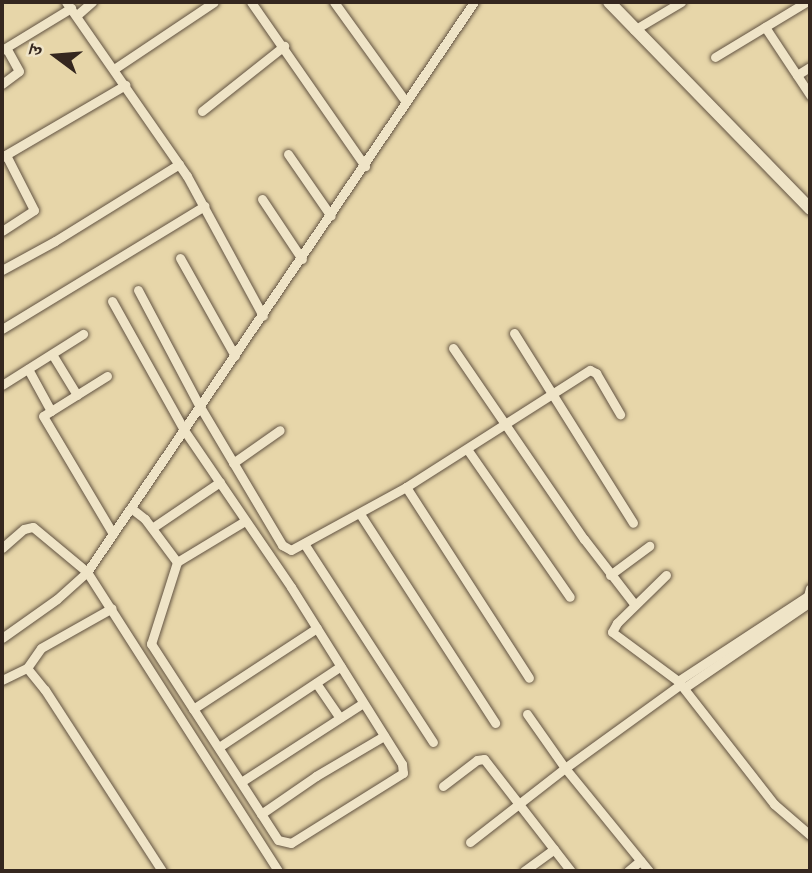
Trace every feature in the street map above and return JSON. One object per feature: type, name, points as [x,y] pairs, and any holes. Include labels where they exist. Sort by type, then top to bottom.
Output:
[{"type":"street","points":[[2,85],[19,71],[4,49],[71,8],[92,2]]},
{"type":"street","points":[[114,69],[214,2]]},
{"type":"street","points":[[251,2],[365,166]]},
{"type":"street","points":[[334,2],[406,102]]},
{"type":"street","points":[[2,638],[57,599],[87,572],[474,2]]},
{"type":"street","points":[[609,2],[810,209]]},
{"type":"street","points":[[634,30],[681,2]]},
{"type":"street","points":[[715,57],[806,2]]},
{"type":"street","points":[[71,8],[178,164],[204,206],[263,316]]},
{"type":"street","points":[[765,27],[810,95]]},
{"type":"street","points":[[202,111],[284,46]]},
{"type":"street","points":[[797,75],[810,67]]},
{"type":"street","points":[[2,231],[34,210],[4,156],[125,85]]},
{"type":"street","points":[[288,154],[331,216]]},
{"type":"street","points":[[2,270],[55,241],[178,164]]},
{"type":"street","points":[[262,199],[302,259]]},
{"type":"street","points":[[2,329],[204,206]]},
{"type":"street","points":[[180,258],[236,356]]},
{"type":"street","points":[[138,290],[199,405],[282,545],[291,551],[406,487],[550,394],[593,370],[620,414]]},
{"type":"street","points":[[112,301],[184,430],[317,628],[402,764],[403,773],[399,776],[288,845],[278,840],[151,640],[177,562],[245,521]]},
{"type":"street","points":[[514,333],[633,523]]},
{"type":"street","points":[[2,385],[83,334]]},
{"type":"street","points":[[453,348],[610,575],[635,605]]},
{"type":"street","points":[[52,354],[77,395]]},
{"type":"street","points":[[28,369],[51,411]]},
{"type":"street","points":[[107,376],[43,416],[113,534]]},
{"type":"street","points":[[233,463],[280,430]]},
{"type":"street","points":[[467,449],[570,597]]},
{"type":"street","points":[[152,528],[220,482]]},
{"type":"street","points":[[406,487],[529,678]]},
{"type":"street","points":[[131,508],[152,528],[177,562]]},
{"type":"street","points":[[360,514],[495,723]]},
{"type":"street","points":[[2,548],[23,529],[33,527],[87,572],[278,871]]},
{"type":"street","points":[[304,545],[433,741]]},
{"type":"street","points":[[610,575],[649,546]]},
{"type":"street","points":[[666,575],[612,632],[681,684],[774,804],[810,835]]},
{"type":"street","points":[[470,842],[565,768],[809,596]]},
{"type":"street","points":[[2,680],[27,668],[40,648],[111,608]]},
{"type":"street","points":[[193,709],[317,628]]},
{"type":"street","points":[[219,747],[341,666]]},
{"type":"street","points":[[27,668],[45,690],[162,871]]},
{"type":"street","points":[[316,683],[340,718]]},
{"type":"street","points":[[241,782],[363,703]]},
{"type":"street","points":[[527,714],[565,768],[649,871]]},
{"type":"street","points":[[261,814],[316,776],[384,736]]},
{"type":"street","points":[[443,786],[477,760],[484,759],[571,871]]},
{"type":"street","points":[[799,828],[810,820]]},
{"type":"street","points":[[524,871],[554,849]]},
{"type":"street","points":[[628,871],[640,861]]}]
